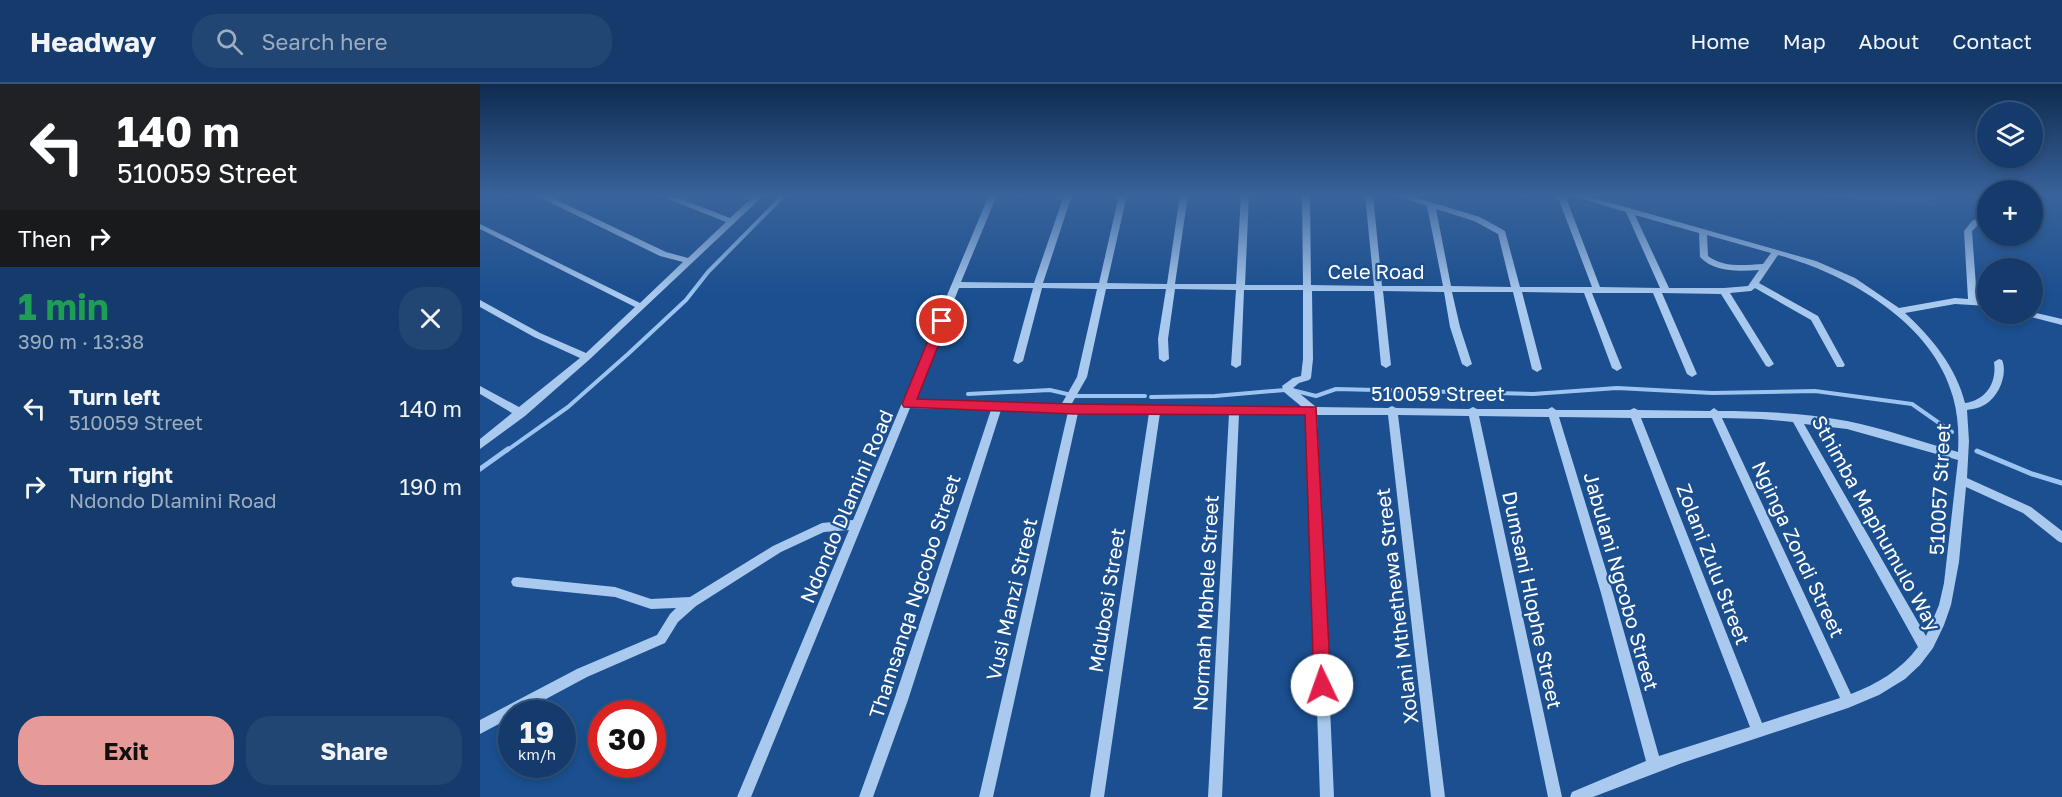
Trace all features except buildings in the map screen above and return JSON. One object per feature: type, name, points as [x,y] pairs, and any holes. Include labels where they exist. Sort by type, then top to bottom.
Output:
[{"type":"street","points":[[485,228],[641,307]]},
{"type":"street","points":[[609,228],[663,254],[689,261]]},
{"type":"street","points":[[480,445],[587,357],[725,228]]},
{"type":"street","name":"Ndondo Dlamini Road","points":[[744,797],[909,404],[979,228]]},
{"type":"street","points":[[1018,361],[1038,285],[1057,228]]},
{"type":"street","name":"Vusi Manzi Street","points":[[986,797],[1069,409],[1082,377],[1115,228]]},
{"type":"street","points":[[1164,359],[1163,339],[1180,228]]},
{"type":"street","points":[[1236,365],[1243,228]]},
{"type":"street","points":[[1307,228],[1309,352],[1306,378],[1296,380],[1287,386],[1288,390],[1312,410],[1327,797]]},
{"type":"street","points":[[1372,228],[1386,365]]},
{"type":"street","points":[[1435,228],[1457,334],[1467,364]]},
{"type":"street","points":[[1494,228],[1502,233],[1537,369]]},
{"type":"street","points":[[1574,228],[1597,290]]},
{"type":"street","points":[[1636,228],[1692,374]]},
{"type":"street","name":"510057 Street","points":[[1577,797],[1654,763],[1848,702],[1884,686],[1903,673],[1925,647],[1947,598],[1954,569],[1962,457],[1961,407],[1952,379],[1943,362],[1929,344],[1896,312],[1853,280],[1821,265],[1693,228]]},
{"type":"street","points":[[1970,228],[1968,231],[1973,301]]},
{"type":"street","points":[[1703,231],[1704,256],[1712,263],[1725,267],[1766,267]]},
{"type":"street","points":[[1776,252],[1755,284],[1815,318],[1840,365]]},
{"type":"street","name":"Cele Road","points":[[956,285],[1724,291],[1747,289],[1755,284]]},
{"type":"street","points":[[1587,290],[1617,368]]},
{"type":"street","points":[[1724,291],[1769,364]]},
{"type":"street","points":[[1896,312],[1954,301],[1977,302]]},
{"type":"street","points":[[480,303],[537,335],[587,357]]},
{"type":"street","points":[[2043,317],[2062,322]]},
{"type":"street","points":[[1961,407],[1981,403],[1990,395],[1999,377],[1999,362]]},
{"type":"street","points":[[480,389],[521,413]]},
{"type":"street","name":"510059 Street","points":[[909,404],[1155,410],[1714,412],[1796,418],[1871,430],[1962,457]]},
{"type":"street","name":"Thamsanqa Ngcobo Street","points":[[866,797],[902,700],[997,406]]},
{"type":"street","name":"Mdubosi Street","points":[[1097,797],[1155,410]]},
{"type":"street","name":"Normah Mbhele Street","points":[[1215,797],[1234,410]]},
{"type":"street","name":"Xolani Mthethewa Street","points":[[1392,410],[1438,797]]},
{"type":"street","name":"Dumsani Hlophe Street","points":[[1473,411],[1555,797]]},
{"type":"street","name":"Jabulani Ngcobo Street","points":[[1552,411],[1607,593],[1654,763]]},
{"type":"street","name":"Zolani Zulu Street","points":[[1634,412],[1758,731]]},
{"type":"street","name":"Nginga Zondi Street","points":[[1714,412],[1848,702]]},
{"type":"street","name":"Sthimba Maphumulo Way","points":[[1796,418],[1925,647]]},
{"type":"street","points":[[1960,480],[2027,510],[2062,538]]},
{"type":"street","points":[[480,728],[582,673],[661,639],[674,618],[692,602],[745,567],[799,537],[822,528],[858,524]]},
{"type":"street","points":[[517,582],[615,592],[642,602],[662,606],[692,602]]},
{"type":"waterway","points":[[506,451],[568,407],[628,354],[686,300],[708,272],[751,228]]},
{"type":"waterway","points":[[1292,390],[1316,396],[1336,389],[1533,394],[1617,388],[1712,393],[1815,391],[1912,404],[1952,432]]},
{"type":"waterway","points":[[968,394],[1050,390],[1067,394]]},
{"type":"waterway","points":[[1151,397],[1215,396],[1285,390]]},
{"type":"waterway","points":[[1073,396],[1145,396]]},
{"type":"waterway","points":[[480,469],[508,449]]},
{"type":"waterway","points":[[1977,451],[2032,474],[2062,483]]},
{"type":"route","points":[[942,321],[909,404],[1074,409],[1312,410],[1322,685]]}]
